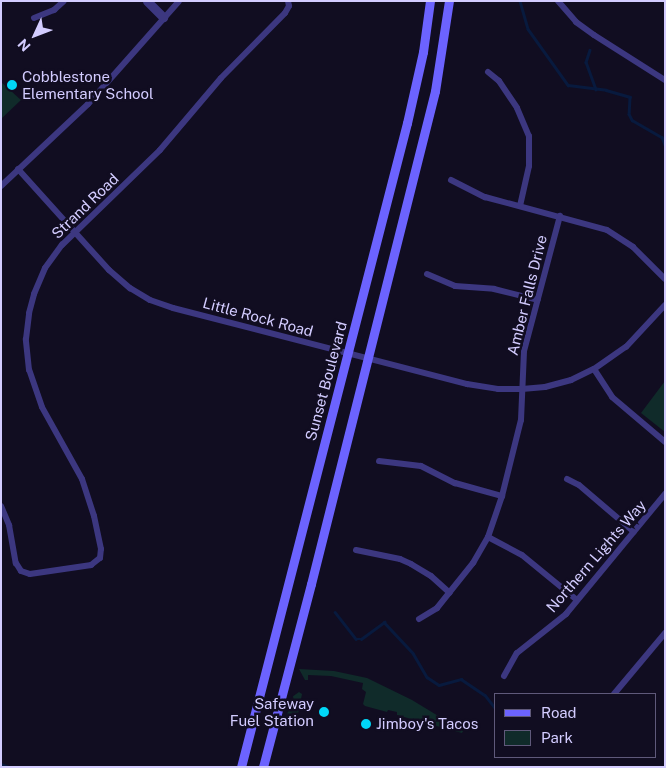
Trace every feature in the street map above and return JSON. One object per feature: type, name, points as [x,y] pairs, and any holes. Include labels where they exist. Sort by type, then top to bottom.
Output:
[{"type":"main road","name":"Sunset Boulevard","points":[[240,765],[416,86],[430,1]]},
{"type":"main road","points":[[263,767],[435,91],[449,1]]},
{"type":"street","points":[[34,18],[44,15],[64,1]]},
{"type":"street","points":[[147,1],[164,17]]},
{"type":"street","points":[[1,186],[88,104],[179,1]]},
{"type":"street","name":"Strand Road","points":[[1,506],[11,534],[16,563],[21,571],[30,574],[91,565],[100,558],[101,549],[90,498],[75,463],[42,407],[34,387],[27,357],[27,327],[34,294],[54,254],[74,232],[160,150],[221,78],[285,14],[288,1]]},
{"type":"street","points":[[558,1],[576,22],[665,80]]},
{"type":"street","points":[[488,72],[499,82],[517,108],[529,136],[530,157],[520,206]]},
{"type":"street","name":"Little Rock Road","points":[[18,169],[122,283],[150,300],[173,308],[474,386],[522,389],[545,387],[571,380],[612,358],[637,337],[665,305]]},
{"type":"street","points":[[451,180],[485,198],[596,226],[617,236],[633,247],[665,278]]},
{"type":"street","name":"Amber Falls Drive","points":[[419,619],[437,608],[450,593],[473,563],[488,537],[502,496],[521,420],[524,351],[560,216]]},
{"type":"street","points":[[427,274],[455,286],[494,289],[538,300]]},
{"type":"street","points":[[594,369],[612,397],[665,442]]},
{"type":"street","points":[[379,460],[421,466],[455,483],[502,496]]},
{"type":"street","points":[[567,479],[579,485],[634,532]]},
{"type":"street","name":"Northern Lights Way","points":[[504,676],[517,653],[560,619],[665,494]]},
{"type":"street","points":[[488,537],[522,555],[577,600]]},
{"type":"street","points":[[356,550],[400,559],[411,564],[431,576],[450,593]]},
{"type":"street","points":[[615,693],[665,633]]},
{"type":"green space","points":[[1,82],[21,100],[1,119]]},
{"type":"green space","points":[[665,381],[665,432],[641,413]]},
{"type":"green space","points":[[299,669],[334,671],[367,678],[412,700],[463,731],[462,733],[397,715],[397,712],[388,710],[387,712],[365,706],[363,704],[366,692],[362,689],[363,683],[331,676],[308,675],[308,680],[305,680]]},
{"type":"green space","points":[[299,692],[302,694],[296,724],[288,720],[287,715],[292,697]]},
{"type":"waterway","points":[[520,1],[528,29],[568,85],[606,90],[630,97],[629,114],[632,120],[662,137],[665,145]]},
{"type":"waterway","points":[[590,50],[586,62],[596,89]]},
{"type":"waterway","points":[[335,612],[356,639],[361,639],[384,622],[413,653],[427,677],[439,685],[461,679],[485,695],[493,705]]},
{"type":"waterway","points":[[1,764],[9,767]]},
{"type":"place","name":"Cobblestone Elementary School","points":[[12,85]]},
{"type":"place","name":"Safeway Fuel Station","points":[[324,712]]},
{"type":"place","name":"Jimboy's Tacos","points":[[366,724]]}]
